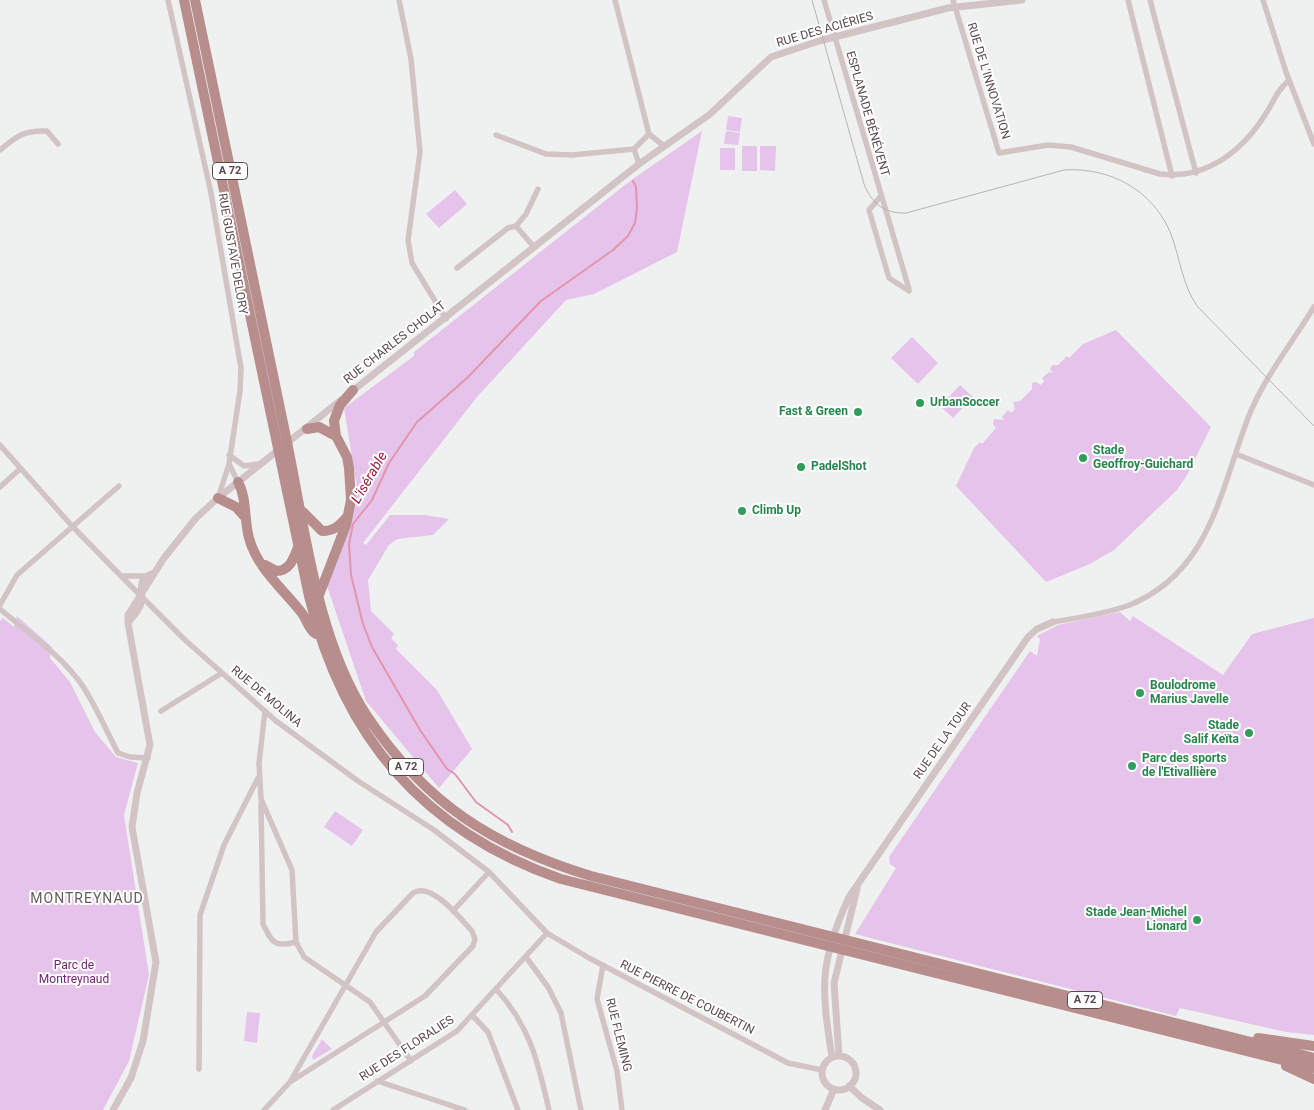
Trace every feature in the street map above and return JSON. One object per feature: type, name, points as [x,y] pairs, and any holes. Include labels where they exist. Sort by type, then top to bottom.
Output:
[{"type":"highway","name":"A 72","points":[[184,0],[298,547],[319,636],[346,700],[381,755],[436,812],[473,838],[520,863],[562,879],[1314,1068]]},
{"type":"highway","name":"A 72","points":[[195,0],[319,595],[341,666],[365,713],[391,750],[424,786],[458,814],[498,840],[544,861],[591,876],[1314,1058]]},
{"type":"highway","points":[[319,595],[325,586],[348,516],[351,477],[347,457],[336,436],[334,421],[336,413],[353,390]]},
{"type":"highway","points":[[303,431],[320,427],[336,436]]},
{"type":"highway","points":[[238,482],[242,489],[244,516],[251,544],[259,560],[303,614],[312,632],[319,636]]},
{"type":"highway","points":[[218,498],[236,507],[244,516]]},
{"type":"highway","points":[[301,511],[322,531],[331,531],[339,527],[348,516]]},
{"type":"highway","points":[[259,560],[270,569],[281,571],[291,564],[298,547]]},
{"type":"highway","points":[[1240,1039],[1254,1037],[1314,1046]]},
{"type":"highway","points":[[1280,1060],[1288,1067],[1314,1079]]},
{"type":"street","name":"RUE GUSTAVE DELORY","points":[[168,0],[211,193],[241,368],[240,391],[229,464],[218,498]]},
{"type":"street","points":[[399,0],[411,59],[420,152],[408,240],[412,263],[446,319]]},
{"type":"street","points":[[615,0],[649,134],[664,146]]},
{"type":"street","name":"ESPLANADE BÉNÉVENT","points":[[824,0],[910,291],[890,278],[870,210],[881,196]]},
{"type":"street","name":"RUE DES ACIÉRIES","points":[[664,146],[709,115],[771,57],[954,3],[1022,0]]},
{"type":"street","points":[[1128,0],[1172,176]]},
{"type":"street","points":[[1150,0],[1196,173]]},
{"type":"street","points":[[1263,0],[1289,80],[1314,144]]},
{"type":"street","name":"RUE DE L'INNOVATION","points":[[954,3],[998,153],[1048,145],[1071,147],[1148,172],[1172,176],[1196,173],[1235,152],[1266,114],[1277,91],[1289,80]]},
{"type":"street","points":[[0,150],[15,138],[30,130],[47,131],[58,144]]},
{"type":"street","points":[[496,135],[546,154],[572,155],[634,148],[649,134]]},
{"type":"street","name":"RUE CHARLES CHOLAT","points":[[141,595],[154,573],[196,518],[218,498],[664,146]]},
{"type":"street","points":[[634,148],[639,164]]},
{"type":"street","points":[[457,268],[508,228],[516,226],[526,214],[538,189]]},
{"type":"street","points":[[516,226],[534,248]]},
{"type":"street","points":[[1053,622],[1127,606],[1173,578],[1202,542],[1209,528],[1259,394],[1314,307]]},
{"type":"street","name":"RUE DE MOLINA","points":[[0,445],[72,526],[121,576],[265,712],[358,781],[434,830],[489,872],[547,933]]},
{"type":"street","points":[[1236,454],[1314,485]]},
{"type":"street","points":[[229,455],[244,466],[259,464]]},
{"type":"street","name":"RUE GUSTAVE DELORY","points":[[229,464],[238,482]]},
{"type":"street","points":[[0,487],[20,469]]},
{"type":"street","points":[[118,486],[17,575],[0,607],[66,666],[81,683],[102,718],[118,753],[130,757],[148,758]]},
{"type":"street","points":[[121,576],[146,576],[154,573]]},
{"type":"street","points":[[113,1110],[131,1078],[143,1040],[156,962],[132,827],[150,745],[128,623],[141,604],[140,587],[146,576]]},
{"type":"street","name":"RUE DE LA TOUR","points":[[835,1056],[824,1004],[826,961],[839,918],[860,881],[1028,637],[1037,629],[1053,622]]},
{"type":"street","points":[[161,711],[222,673]]},
{"type":"street","points":[[265,712],[260,735],[258,778],[261,799],[263,924],[271,941],[282,946],[296,942]]},
{"type":"street","points":[[199,1069],[200,916],[224,845],[258,778]]},
{"type":"street","points":[[261,799],[292,870],[296,942],[304,957],[370,1002],[411,1061]]},
{"type":"street","points":[[453,911],[489,872]]},
{"type":"street","name":"RUE DE LA TOUR","points":[[835,1056],[834,983],[860,881]]},
{"type":"street","points":[[264,1110],[290,1082],[376,932],[417,890],[430,891],[472,930],[475,939],[472,946],[425,996],[384,1020],[290,1082]]},
{"type":"street","name":"RUE DES FLORALIES","points":[[333,1110],[457,1031],[547,933]]},
{"type":"street","name":"RUE PIERRE DE COUBERTIN","points":[[547,933],[603,965],[788,1063],[822,1070]]},
{"type":"street","points":[[526,956],[548,987],[561,1013],[581,1110]]},
{"type":"street","name":"RUE FLEMING","points":[[603,965],[597,999],[617,1071],[622,1110]]},
{"type":"street","points":[[496,989],[520,1020],[535,1052],[549,1110]]},
{"type":"street","points":[[472,1015],[488,1032],[518,1110]]},
{"type":"street","points":[[849,1086],[855,1074],[854,1065],[846,1058],[835,1056],[827,1061],[822,1070],[826,1084],[834,1089],[849,1086],[880,1110]]},
{"type":"street","points":[[377,1081],[466,1110]]},
{"type":"street","points":[[825,1110],[834,1089]]},
{"type":"street","points":[[333,1110],[346,1110]]},
{"type":"green space","points":[[728,116],[742,118],[740,132],[726,130]]},
{"type":"green space","points":[[702,131],[677,252],[594,294],[566,300],[477,397],[363,543],[366,545],[390,515],[425,515],[449,519],[433,535],[397,539],[389,545],[368,580],[371,611],[394,634],[391,638],[398,645],[396,649],[437,690],[472,749],[439,788],[366,701],[327,586],[357,487],[344,408],[414,356],[414,352],[630,181]]},
{"type":"green space","points":[[726,131],[740,133],[738,145],[724,144]]},
{"type":"green space","points":[[742,146],[757,146],[757,171],[742,171]]},
{"type":"green space","points":[[760,146],[776,146],[775,171],[760,170]]},
{"type":"green space","points":[[720,148],[735,148],[735,170],[720,170]]},
{"type":"green space","points":[[455,190],[467,204],[439,228],[426,214]]},
{"type":"green space","name":"Stade Geoffroy-Guichard","points":[[1116,330],[1211,427],[1187,475],[1177,490],[1114,550],[1090,564],[1046,582],[956,486],[974,448],[980,442],[982,444],[996,428],[993,424],[994,419],[1004,420],[1002,417],[1008,410],[1011,413],[1015,409],[1013,402],[1020,401],[1032,389],[1032,383],[1036,382],[1041,385],[1044,381],[1042,378],[1049,372],[1053,373],[1050,369],[1052,365],[1058,365],[1067,356],[1069,358],[1083,344]]},
{"type":"green space","points":[[912,337],[938,363],[918,384],[891,358]]},
{"type":"green space","points":[[960,385],[973,397],[953,418],[940,406]]},
{"type":"green space","name":"Parc des sports de l'Etivallière","points":[[1120,612],[1130,621],[1133,616],[1223,675],[1252,634],[1314,618],[1314,1035],[1286,1032],[1180,1008],[1176,1016],[855,934],[896,868],[890,864],[889,857],[1030,651],[1037,656],[1040,639],[1037,636],[1058,625]]},
{"type":"green space","name":"Parc de Montreynaud","points":[[17,616],[52,647],[50,658],[70,682],[95,732],[116,757],[138,763],[124,815],[149,975],[129,1061],[103,1110],[0,1110],[0,621],[3,618],[14,627]]},
{"type":"green space","points":[[335,811],[363,830],[352,846],[324,827]]},
{"type":"green space","points":[[247,1012],[260,1013],[257,1043],[244,1041]]},
{"type":"green space","points":[[322,1039],[332,1049],[313,1060],[312,1056]]},
{"type":"waterway","name":"L'isérable","points":[[512,832],[508,825],[476,802],[455,774],[447,769],[420,730],[372,647],[363,624],[351,575],[349,544],[353,524],[372,500],[389,463],[417,422],[467,378],[541,301],[613,250],[628,236],[635,223],[637,208],[636,187],[633,181]]},
{"type":"tram line","points":[[812,0],[864,184],[875,202],[892,212],[906,213],[1064,170],[1098,173],[1128,184],[1153,205],[1163,218],[1171,234],[1188,289],[1197,306],[1314,426]]},
{"type":"place","name":"UrbanSoccer","points":[[920,403]]},
{"type":"place","name":"Fast & Green","points":[[858,412]]},
{"type":"place","name":"Stade Geoffroy-Guichard","points":[[1083,458]]},
{"type":"place","name":"PadelShot","points":[[801,467]]},
{"type":"place","name":"Climb Up","points":[[742,511]]},
{"type":"place","name":"Boulodrome Marius Javelle","points":[[1140,693]]},
{"type":"place","name":"Stade Salif Keïta","points":[[1249,733]]},
{"type":"place","name":"Parc des sports de l'Etivallière","points":[[1132,766]]},
{"type":"place","name":"Stade Jean-Michel Lionard","points":[[1197,920]]},
{"type":"district","name":"MONTREYNAUD","points":[[87,899]]}]
